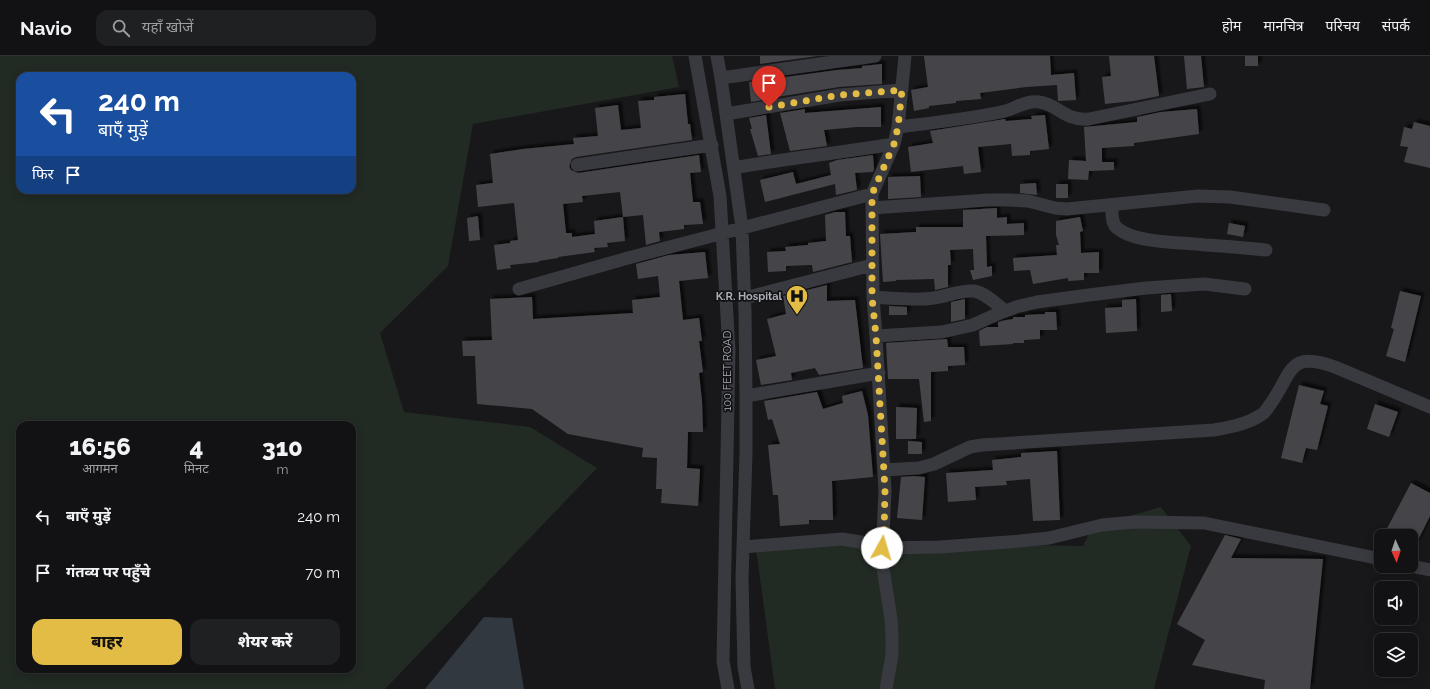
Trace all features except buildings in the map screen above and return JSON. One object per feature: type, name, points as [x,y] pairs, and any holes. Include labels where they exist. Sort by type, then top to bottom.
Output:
[{"type":"street","name":"100 FEET ROAD","points":[[695,56],[720,196],[722,233],[728,350],[723,661],[728,689]]},
{"type":"street","name":"100 FEET ROAD","points":[[717,56],[742,228],[745,298],[746,396],[746,454],[742,578],[744,667],[748,689]]},
{"type":"street","points":[[721,78],[875,56]]},
{"type":"street","points":[[886,689],[892,656],[892,619],[884,576],[882,548],[884,535],[885,490],[879,373],[872,297],[872,194],[894,144],[898,127],[906,56]]},
{"type":"street","points":[[726,114],[840,95],[902,90]]},
{"type":"street","points":[[898,127],[1002,112],[1026,102],[1047,104],[1076,119],[1089,119],[1210,94]]},
{"type":"street","points":[[734,168],[774,160],[818,156],[894,144]]},
{"type":"street","points":[[577,165],[712,145]]},
{"type":"street","points":[[519,289],[628,258],[872,194]]},
{"type":"street","points":[[872,208],[995,200],[1028,201],[1055,208],[1067,209],[1198,196],[1230,197],[1324,210]]},
{"type":"street","points":[[1112,205],[1114,224],[1118,229],[1133,236],[1172,243],[1266,250]]},
{"type":"street","points":[[745,298],[872,265]]},
{"type":"street","points":[[876,336],[948,331],[973,325],[1005,311],[1037,302],[1146,288],[1204,284],[1245,289]]},
{"type":"street","points":[[872,297],[912,299],[933,298],[960,292],[974,291],[984,295],[1005,311]]},
{"type":"street","points":[[884,470],[919,468],[934,464],[970,447],[982,445],[1214,430],[1238,426],[1262,415],[1274,399],[1285,377],[1294,365],[1305,362],[1320,361],[1430,407]]},
{"type":"street","points":[[746,396],[879,373]]},
{"type":"street","points":[[743,547],[842,539],[867,543],[882,548],[940,547],[1049,538],[1102,525],[1134,522],[1174,522],[1204,523],[1374,559]]},
{"type":"street","points":[[1418,567],[1430,570]]},
{"type":"shaded area","points":[[0,56],[672,56],[679,87],[473,124],[448,266],[380,333],[404,412],[530,427],[597,468],[385,689],[0,689]]},
{"type":"shaded area","points":[[1161,507],[1191,546],[1154,689],[775,689],[755,541],[1083,546],[1092,527]]},
{"type":"shaded area","points":[[484,617],[512,618],[524,689],[425,689]]},
{"type":"place","name":"K.R. Hospital","points":[[797,316]]},
{"type":"route","points":[[769,107],[863,92],[902,90],[898,127],[894,144],[872,194],[872,297],[876,336],[885,490],[884,535],[882,548]]}]
